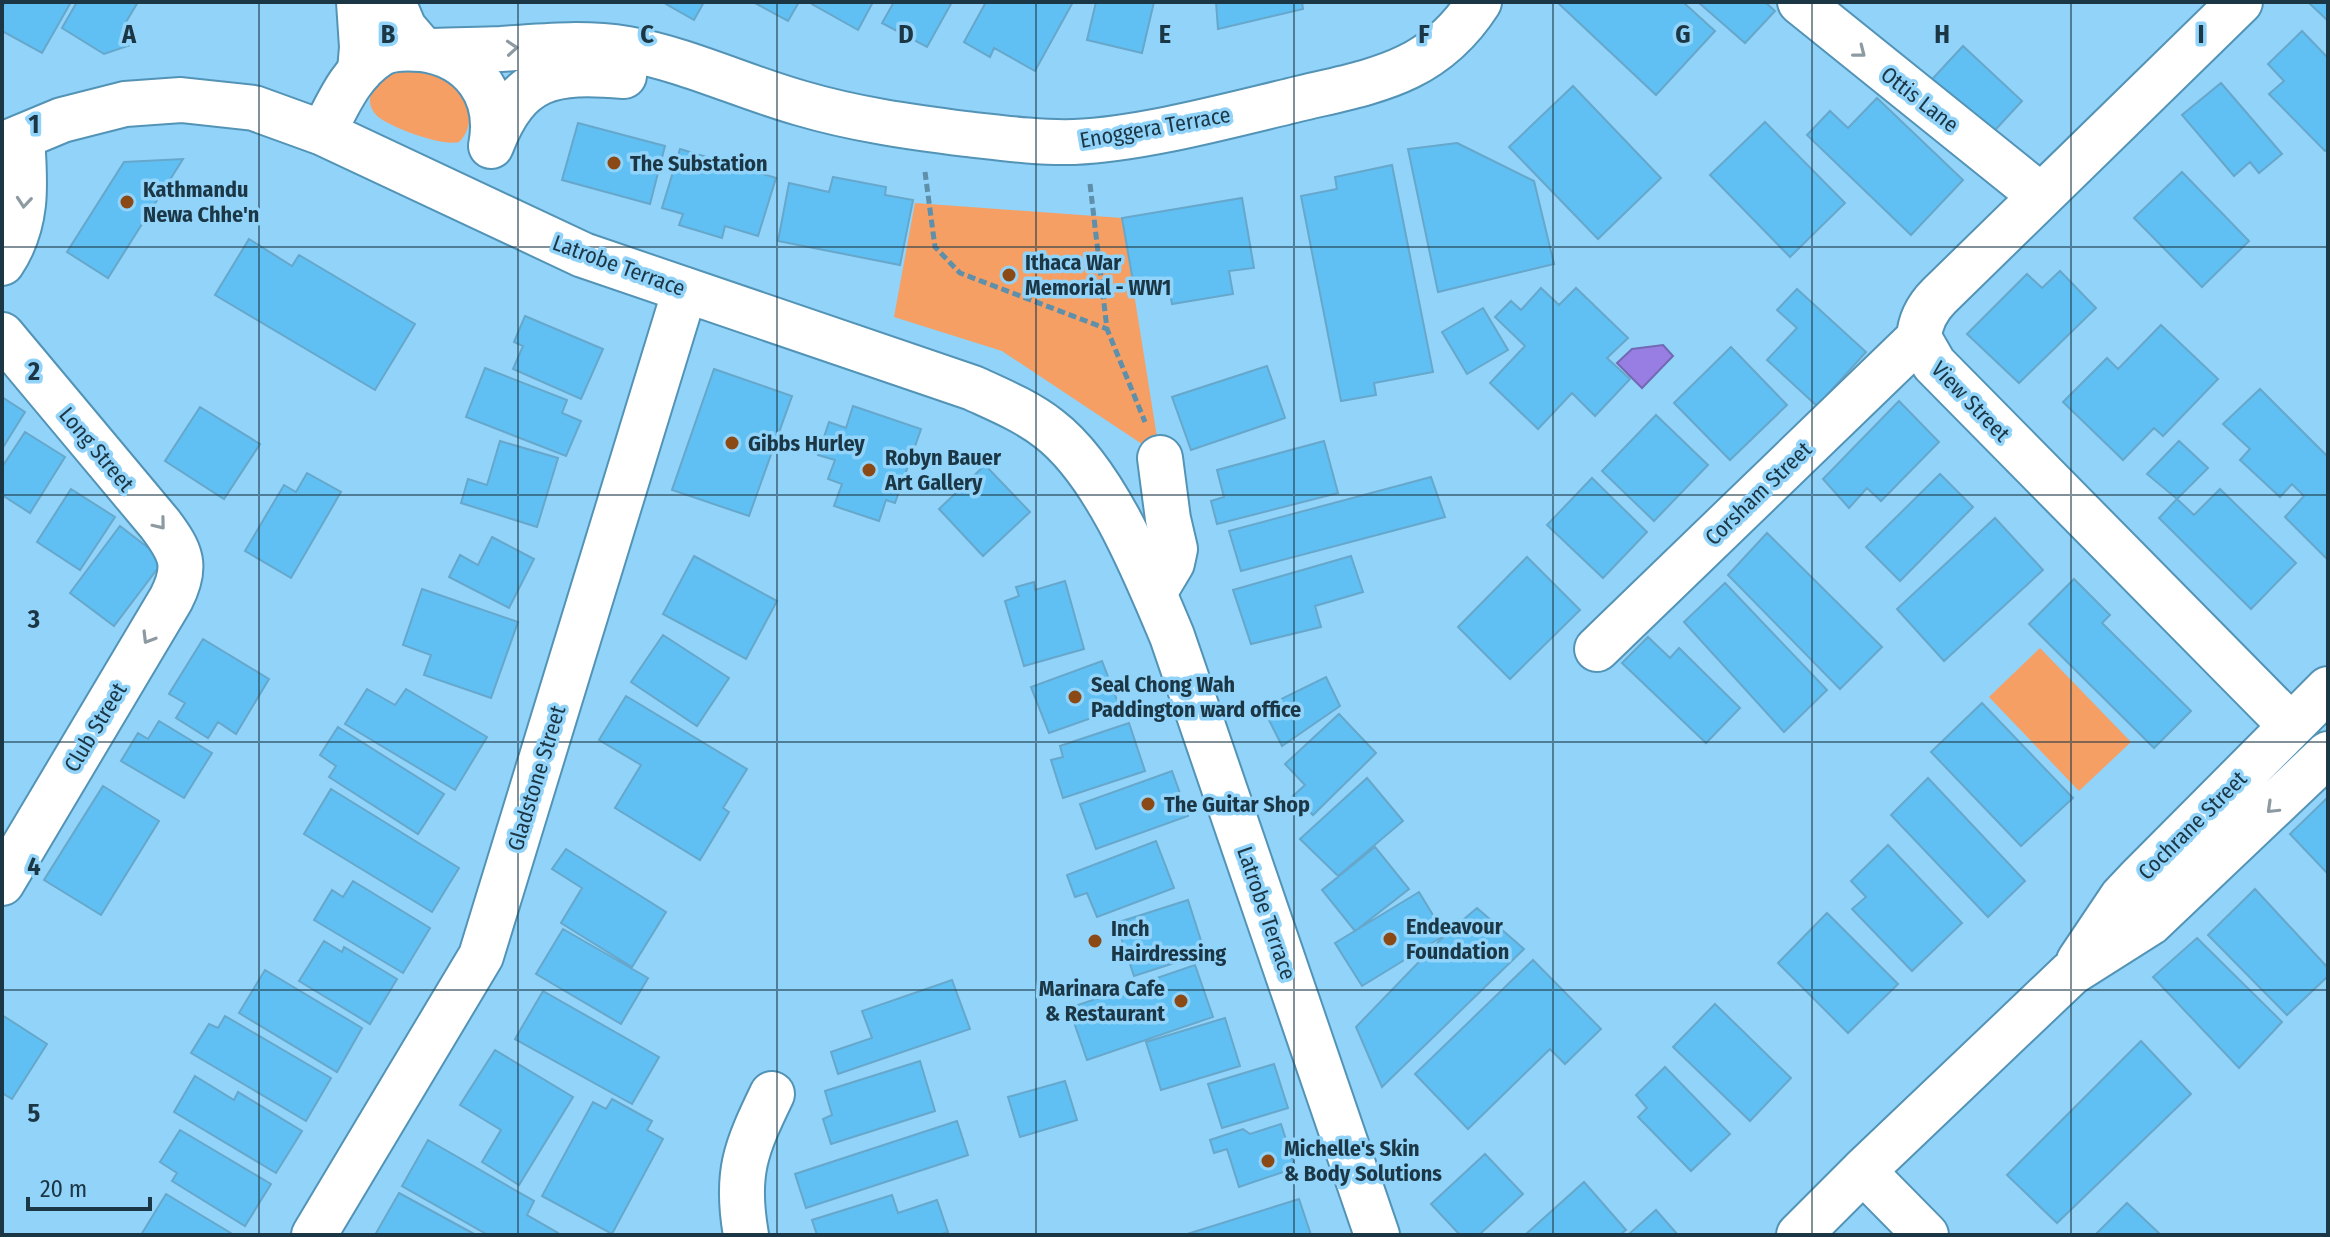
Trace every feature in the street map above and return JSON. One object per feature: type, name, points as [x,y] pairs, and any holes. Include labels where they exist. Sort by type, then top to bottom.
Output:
[{"type":"street","points":[[359,2],[360,71]]},
{"type":"street","points":[[393,2],[400,22],[428,50]]},
{"type":"street","name":"Enoggera Terrace","points":[[472,203],[500,123],[513,102],[541,82],[565,76],[629,77],[800,103],[919,128],[1020,140],[1075,142],[1129,135],[1380,80],[1404,71],[1447,41],[1468,20],[1479,2]]},
{"type":"street","name":"Ottis Lane","points":[[1800,2],[2041,196]]},
{"type":"street","name":"View Street","points":[[2240,2],[1930,305],[1923,318],[1919,338],[1934,364],[2291,726]]},
{"type":"street","name":"Enoggera Terrace","points":[[323,133],[346,89],[360,71],[387,51],[399,48],[428,50],[592,45],[625,48],[800,103]]},
{"type":"street","name":"Enoggera Terrace","points":[[428,50],[451,56],[464,64],[482,85],[493,120],[491,146]]},
{"type":"street","name":"Latrobe Terrace","points":[[12,141],[62,120],[102,109],[171,100],[254,108],[323,133],[583,255],[973,388],[1032,417],[1051,430],[1084,467],[1127,535],[1154,593],[1190,688],[1377,1235]]},
{"type":"street","points":[[2,263],[24,213],[12,141]]},
{"type":"street","name":"Gladstone Street","points":[[314,1235],[481,956],[685,290]]},
{"type":"street","name":"Long Street","points":[[2,335],[174,542],[182,568]]},
{"type":"street","name":"Corsham Street","points":[[1597,649],[1919,338]]},
{"type":"street","points":[[1154,593],[1172,563],[1175,549],[1160,458]]},
{"type":"street","name":"Club Street","points":[[2,883],[179,585],[182,568]]},
{"type":"street","name":"Cochrane Street","points":[[2071,973],[2122,897],[2328,689]]},
{"type":"street","name":"Cochrane Street","points":[[1799,1235],[2071,973],[2150,923],[2328,754]]},
{"type":"street","points":[[746,1235],[742,1200],[743,1164],[749,1143],[772,1094]]},
{"type":"street","points":[[1863,1171],[1926,1235]]},
{"type":"path","points":[[925,171],[935,247],[960,273],[1107,329]]},
{"type":"path","points":[[1090,183],[1107,329],[1160,458]]},
{"type":"shaded area","points":[[422,69],[450,80],[464,95],[469,119],[468,128],[459,142],[441,142],[404,130],[382,120],[371,107],[372,93],[381,81],[396,72]]},
{"type":"shaded area","points":[[915,203],[1122,218],[1160,456],[1002,351],[894,317]]},
{"type":"shaded area","points":[[1663,345],[1673,356],[1642,388],[1617,363],[1632,349]]},
{"type":"shaded area","points":[[2040,648],[2131,742],[2079,791],[1989,697]]},
{"type":"building","points":[[5,2],[71,2],[42,53],[2,31]]},
{"type":"building","points":[[77,2],[138,2],[126,22],[134,44],[104,54],[62,28]]},
{"type":"building","points":[[704,2],[694,20],[666,4]]},
{"type":"building","points":[[753,2],[799,2],[788,21]]},
{"type":"building","points":[[813,2],[873,2],[858,30]]},
{"type":"building","points":[[894,2],[952,2],[927,47],[882,23]]},
{"type":"building","points":[[986,2],[1073,2],[1035,71],[994,48],[990,57],[964,42]]},
{"type":"building","points":[[1096,2],[1154,2],[1142,53],[1087,40]]},
{"type":"building","points":[[1216,2],[1302,2],[1303,9],[1218,29]]},
{"type":"building","points":[[1557,2],[1683,2],[1715,31],[1656,95]]},
{"type":"building","points":[[1698,2],[1765,2],[1775,11],[1745,43]]},
{"type":"building","points":[[2308,2],[2328,2],[2328,21]]},
{"type":"building","points":[[2302,31],[2328,58],[2328,149],[2325,151],[2269,94],[2284,81],[2268,64]]},
{"type":"building","points":[[1963,46],[2022,101],[1983,143],[1924,88]]},
{"type":"building","points":[[2221,83],[2282,154],[2259,173],[2250,162],[2234,176],[2182,115]]},
{"type":"building","points":[[1573,86],[1661,178],[1598,239],[1509,147]]},
{"type":"building","points":[[1877,98],[1963,180],[1911,235],[1807,135],[1830,111],[1848,128]]},
{"type":"building","points":[[1765,122],[1845,203],[1790,257],[1710,175]]},
{"type":"building","name":"The Substation","points":[[578,123],[665,146],[650,204],[562,180]]},
{"type":"building","points":[[1457,143],[1534,181],[1554,264],[1438,292],[1408,149]]},
{"type":"building","points":[[680,149],[776,178],[758,236],[725,226],[722,238],[679,225],[683,214],[662,208]]},
{"type":"building","name":"Kathmandu Newa Chhe'n","points":[[183,159],[108,278],[67,252],[124,162]]},
{"type":"building","points":[[1392,165],[1433,372],[1374,383],[1376,395],[1341,401],[1301,196],[1337,189],[1335,177]]},
{"type":"building","points":[[2182,172],[2249,241],[2202,287],[2134,218]]},
{"type":"building","points":[[833,177],[886,187],[885,195],[913,200],[900,265],[778,241],[789,183],[829,192]]},
{"type":"building","points":[[1242,198],[1254,268],[1229,271],[1233,294],[1172,304],[1168,281],[1134,287],[1122,218]]},
{"type":"building","points":[[249,239],[292,266],[299,255],[415,324],[375,390],[215,295]]},
{"type":"building","points":[[2060,271],[2096,308],[2019,383],[1967,334],[2027,274],[2042,288]]},
{"type":"building","points":[[1541,288],[1559,305],[1576,288],[1628,338],[1607,358],[1630,379],[1595,416],[1572,393],[1538,429],[1490,383],[1525,346],[1495,317],[1511,301],[1521,310]]},
{"type":"building","points":[[1797,289],[1866,352],[1817,406],[1767,360],[1797,328],[1777,310]]},
{"type":"building","points":[[1483,308],[1508,350],[1467,374],[1442,332]]},
{"type":"building","points":[[525,316],[603,349],[581,399],[513,369],[523,346],[514,342]]},
{"type":"building","points":[[2161,325],[2218,379],[2163,436],[2154,428],[2123,460],[2063,402],[2107,358],[2118,369]]},
{"type":"building","points":[[1731,347],[1787,405],[1730,460],[1674,403]]},
{"type":"building","points":[[1267,366],[1285,418],[1191,450],[1172,397]]},
{"type":"building","points":[[485,368],[567,400],[562,413],[581,421],[566,456],[466,417]]},
{"type":"building","name":"Gibbs Hurley","points":[[714,369],[792,396],[749,516],[672,490]]},
{"type":"building","points":[[2260,389],[2328,457],[2328,560],[2285,517],[2304,496],[2292,484],[2280,497],[2240,460],[2250,449],[2223,424]]},
{"type":"building","points":[[2,397],[25,412],[2,449]]},
{"type":"building","points":[[1899,401],[1939,442],[1881,501],[1867,488],[1849,508],[1823,479]]},
{"type":"building","name":"Robyn Bauer Art Gallery","points":[[853,406],[921,429],[895,503],[886,500],[879,521],[834,506],[842,484],[828,479],[835,460],[818,455],[829,422],[846,428]]},
{"type":"building","points":[[200,407],[260,444],[224,499],[165,461]]},
{"type":"building","points":[[1656,415],[1708,465],[1654,521],[1602,471]]},
{"type":"building","points":[[25,432],[65,457],[30,513],[2,495],[2,467]]},
{"type":"building","points":[[500,441],[558,458],[537,527],[461,503],[468,479],[487,485]]},
{"type":"building","points":[[1324,441],[1338,493],[1217,524],[1211,501],[1224,497],[1217,470]]},
{"type":"building","points":[[2179,441],[2208,468],[2177,499],[2147,474]]},
{"type":"building","points":[[985,465],[1030,512],[983,556],[939,509]]},
{"type":"building","points":[[307,473],[341,492],[291,578],[245,551],[284,485],[296,492]]},
{"type":"building","points":[[1940,474],[1973,507],[1900,581],[1866,547]]},
{"type":"building","points":[[1431,477],[1445,517],[1241,571],[1229,531]]},
{"type":"building","points":[[1592,478],[1647,532],[1603,578],[1547,525]]},
{"type":"building","points":[[71,489],[115,517],[80,570],[37,542]]},
{"type":"building","points":[[2220,489],[2296,563],[2251,609],[2159,518],[2177,499],[2194,515]]},
{"type":"building","points":[[1995,518],[2043,570],[1944,661],[1897,609]]},
{"type":"building","points":[[120,526],[164,560],[114,626],[70,593]]},
{"type":"building","points":[[1767,533],[1882,647],[1840,689],[1728,575]]},
{"type":"building","points":[[492,537],[534,559],[509,608],[449,577],[460,555],[478,565]]},
{"type":"building","points":[[694,556],[777,601],[746,659],[663,614]]},
{"type":"building","points":[[1351,556],[1363,592],[1315,606],[1321,627],[1251,644],[1233,590]]},
{"type":"building","points":[[1527,557],[1580,610],[1510,679],[1458,627]]},
{"type":"building","points":[[2074,579],[2110,615],[2102,623],[2191,711],[2154,748],[2029,624]]},
{"type":"building","points":[[1065,581],[1084,649],[1024,666],[1005,601],[1019,596],[1016,587],[1034,582],[1035,590]]},
{"type":"building","points":[[1725,583],[1827,690],[1784,732],[1684,622]]},
{"type":"building","points":[[422,589],[518,622],[491,698],[424,675],[431,655],[403,645]]},
{"type":"building","points":[[663,635],[729,678],[697,726],[631,682]]},
{"type":"building","points":[[1648,637],[1670,658],[1679,648],[1740,708],[1706,743],[1622,663]]},
{"type":"building","points":[[203,639],[269,679],[236,734],[218,722],[208,738],[176,718],[185,703],[169,694]]},
{"type":"building","name":"Seal Chong Wah Paddington ward office","points":[[1102,661],[1120,708],[1049,733],[1031,687]]},
{"type":"building","points":[[1326,677],[1340,706],[1282,746],[1263,708]]},
{"type":"building","points":[[367,689],[395,705],[406,689],[487,737],[455,790],[345,724]]},
{"type":"building","points":[[626,696],[747,769],[723,808],[729,812],[700,860],[615,808],[641,765],[599,740]]},
{"type":"building","points":[[1982,703],[2073,798],[2021,846],[1931,752]]},
{"type":"building","points":[[1339,714],[1376,753],[1313,815],[1293,796],[1305,785],[1285,764]]},
{"type":"building","points":[[159,721],[212,753],[184,798],[121,761],[138,733],[148,739]]},
{"type":"building","points":[[1129,723],[1145,771],[1063,798],[1051,760],[1063,757],[1060,746]]},
{"type":"building","points":[[338,727],[444,794],[418,834],[329,777],[336,766],[320,755]]},
{"type":"building","points":[[1172,771],[1188,816],[1096,849],[1080,804]]},
{"type":"building","points":[[1367,778],[1403,821],[1338,876],[1300,839]]},
{"type":"building","points":[[1928,778],[2025,881],[1988,917],[1891,815]]},
{"type":"building","points":[[103,786],[159,821],[101,915],[44,880]]},
{"type":"building","points":[[331,789],[459,868],[432,912],[304,834]]},
{"type":"building","points":[[2328,797],[2328,874],[2290,834]]},
{"type":"building","points":[[1156,841],[1174,888],[1097,917],[1087,893],[1075,897],[1067,875]]},
{"type":"building","points":[[1888,845],[1962,923],[1912,971],[1852,909],[1866,897],[1851,881]]},
{"type":"building","points":[[1375,847],[1409,889],[1355,931],[1322,890]]},
{"type":"building","points":[[566,849],[666,912],[632,967],[561,923],[582,888],[552,869]]},
{"type":"building","points":[[353,881],[430,928],[403,973],[314,920],[332,890],[343,897]]},
{"type":"building","points":[[2255,889],[2328,968],[2328,976],[2287,1015],[2208,935]]},
{"type":"building","name":"Endeavour Foundation","points":[[1419,892],[1445,935],[1362,986],[1335,943]]},
{"type":"building","points":[[1188,900],[1205,953],[1134,976],[1116,923]]},
{"type":"building","points":[[1477,908],[1524,949],[1382,1087],[1356,1027],[1445,935]]},
{"type":"building","points":[[1827,913],[1898,984],[1848,1033],[1778,963]]},
{"type":"building","points":[[563,929],[648,978],[621,1024],[536,974]]},
{"type":"building","points":[[2197,938],[2282,1022],[2239,1068],[2153,977]]},
{"type":"building","points":[[324,941],[342,952],[344,947],[397,979],[370,1024],[299,981]]},
{"type":"building","points":[[1533,960],[1601,1029],[1565,1064],[1550,1049],[1468,1129],[1415,1074]]},
{"type":"building","points":[[1195,965],[1213,1017],[1087,1060],[1069,1008]]},
{"type":"building","points":[[265,970],[362,1028],[337,1072],[239,1013]]},
{"type":"building","points":[[952,980],[970,1029],[838,1074],[831,1052],[872,1038],[862,1011]]},
{"type":"building","points":[[543,991],[659,1057],[632,1104],[515,1039]]},
{"type":"building","points":[[1715,1004],[1791,1078],[1750,1121],[1673,1047]]},
{"type":"building","points":[[2,1015],[47,1044],[12,1099],[2,1093]]},
{"type":"building","points":[[225,1016],[331,1078],[306,1121],[191,1053],[209,1024],[218,1028]]},
{"type":"building","points":[[1225,1018],[1240,1066],[1161,1090],[1146,1042]]},
{"type":"building","points":[[2141,1041],[2191,1094],[2057,1223],[2007,1175]]},
{"type":"building","points":[[495,1050],[573,1097],[519,1185],[482,1162],[501,1130],[460,1105]]},
{"type":"building","points":[[920,1061],[935,1111],[831,1144],[823,1119],[832,1115],[825,1091]]},
{"type":"building","points":[[1274,1064],[1288,1108],[1222,1128],[1208,1084]]},
{"type":"building","points":[[1665,1067],[1730,1134],[1691,1171],[1638,1117],[1647,1108],[1636,1095]]},
{"type":"building","points":[[195,1076],[234,1100],[238,1092],[302,1131],[276,1173],[174,1112]]},
{"type":"building","points":[[1065,1081],[1077,1120],[1020,1137],[1008,1097]]},
{"type":"building","points":[[612,1099],[652,1121],[647,1130],[663,1139],[612,1234],[542,1196],[593,1102],[606,1109]]},
{"type":"building","points":[[957,1121],[968,1155],[806,1208],[795,1174]]},
{"type":"building","points":[[1281,1124],[1295,1168],[1239,1187],[1227,1149],[1214,1153],[1210,1140],[1243,1129],[1250,1134]]},
{"type":"building","points":[[180,1130],[271,1184],[245,1226],[172,1181],[177,1173],[160,1162]]},
{"type":"building","points":[[428,1140],[534,1201],[527,1215],[557,1235],[488,1235],[402,1186]]},
{"type":"building","points":[[1485,1154],[1523,1194],[1479,1235],[1460,1235],[1431,1204]]},
{"type":"building","points":[[1584,1182],[1626,1230],[1620,1235],[1525,1235]]},
{"type":"building","points":[[399,1193],[476,1235],[375,1235]]},
{"type":"building","points":[[166,1194],[234,1235],[141,1235]]},
{"type":"building","points":[[892,1195],[898,1213],[937,1200],[948,1232],[938,1235],[817,1235],[812,1220]]},
{"type":"building","points":[[1299,1199],[1311,1235],[1184,1235]]},
{"type":"building","points":[[2127,1203],[2161,1235],[2095,1235]]},
{"type":"building","points":[[1656,1210],[1678,1235],[1628,1235]]},
{"type":"place","name":"The Substation","points":[[614,163]]},
{"type":"place","name":"Kathmandu Newa Chhe'n","points":[[127,202]]},
{"type":"place","name":"Ithaca War Memorial - WW1","points":[[1009,275]]},
{"type":"place","name":"Gibbs Hurley","points":[[732,443]]},
{"type":"place","name":"Robyn Bauer Art Gallery","points":[[869,470]]},
{"type":"place","name":"Seal Chong Wah Paddington ward office","points":[[1075,697]]},
{"type":"place","name":"The Guitar Shop","points":[[1148,804]]},
{"type":"place","name":"Endeavour Foundation","points":[[1390,939]]},
{"type":"place","name":"Inch Hairdressing","points":[[1095,941]]},
{"type":"place","name":"Marinara Cafe & Restaurant","points":[[1181,1001]]},
{"type":"place","name":"Michelle's Skin & Body Solutions","points":[[1268,1161]]}]
